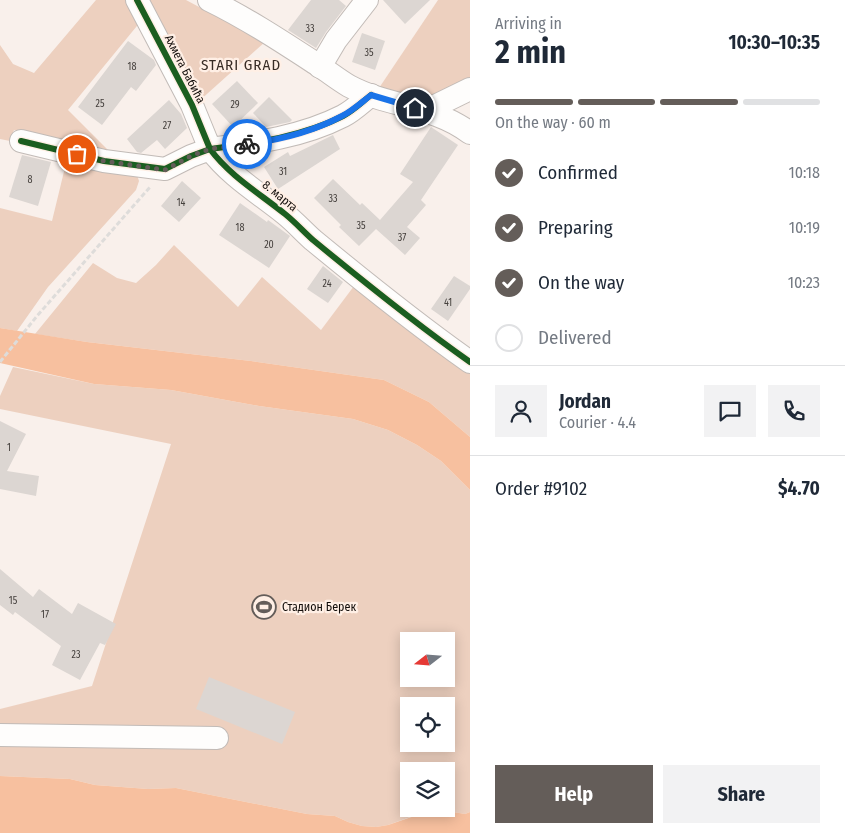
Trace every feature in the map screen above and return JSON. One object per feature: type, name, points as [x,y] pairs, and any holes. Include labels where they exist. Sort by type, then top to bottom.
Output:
[{"type":"street","name":"Ахмета Бабића","points":[[138,0],[192,105],[210,149]]},
{"type":"street","points":[[209,0],[230,11],[350,86],[371,95],[427,110],[470,133]]},
{"type":"street","points":[[320,66],[336,40],[367,0]]},
{"type":"street","points":[[427,110],[470,89]]},
{"type":"street","points":[[21,141],[104,161],[165,170],[191,156],[210,149],[268,141],[326,123],[344,115],[371,95]]},
{"type":"street","name":"8. марта","points":[[210,149],[231,172],[286,214],[353,273],[469,359]]},
{"type":"street","points":[[0,735],[218,738]]},
{"type":"path","points":[[0,362],[37,316],[165,170]]},
{"type":"shaded area","points":[[96,0],[129,0],[141,21],[68,110],[112,154],[14,130],[10,141],[0,139],[0,45],[13,64],[34,73]]},
{"type":"shaded area","points":[[144,0],[186,0],[265,42],[198,102]]},
{"type":"shaded area","points":[[438,0],[470,0],[470,82],[424,101],[377,91]]},
{"type":"shaded area","points":[[68,155],[136,172],[139,181],[136,190],[48,287],[17,331],[0,328],[0,208],[52,221]]},
{"type":"shaded area","points":[[174,245],[238,307],[262,277],[321,330],[357,282],[470,370],[470,437],[429,402],[384,380],[35,334],[93,263],[117,278],[136,283]]},
{"type":"shaded area","points":[[0,328],[87,342],[251,361],[384,380],[429,402],[470,437],[470,490],[441,461],[417,445],[388,430],[353,419],[259,406],[171,390],[94,384],[0,363]]},
{"type":"shaded area","points":[[13,367],[94,384],[171,390],[259,406],[353,419],[388,430],[417,445],[441,461],[470,490],[470,812],[465,814],[455,812],[455,762],[400,762],[400,817],[410,817],[376,827],[362,826],[335,816],[307,814],[176,788],[148,789],[95,785],[70,779],[0,776],[0,709],[92,686],[171,444],[0,409],[0,396]]},
{"type":"shaded area","points":[[0,776],[70,779],[95,785],[148,789],[176,788],[307,814],[335,816],[362,826],[376,827],[388,825],[411,817],[455,817],[455,812],[465,814],[470,812],[470,833],[0,833]]},
{"type":"building","points":[[311,0],[339,0],[346,6],[316,48],[288,30]]},
{"type":"building","points":[[383,0],[430,0],[405,24]]},
{"type":"building","points":[[362,33],[385,41],[375,70],[352,62]]},
{"type":"building","points":[[128,41],[154,60],[156,65],[136,91],[131,87],[102,125],[78,107]]},
{"type":"building","points":[[237,81],[258,103],[233,127],[212,104]]},
{"type":"building","points":[[269,97],[292,120],[290,122],[266,127],[253,113]]},
{"type":"building","points":[[169,100],[181,114],[187,128],[165,149],[157,140],[141,153],[137,152],[127,139]]},
{"type":"building","points":[[431,127],[458,145],[421,200],[426,205],[407,227],[420,238],[405,255],[376,229],[359,246],[339,227],[341,225],[314,198],[333,179],[360,205],[362,203],[380,220],[413,182],[400,174]]},
{"type":"building","points":[[333,135],[340,149],[278,189],[264,167],[288,152],[290,156]]},
{"type":"building","points":[[22,155],[51,162],[38,206],[9,197]]},
{"type":"building","points":[[182,181],[201,198],[179,222],[161,206]]},
{"type":"building","points":[[240,203],[290,236],[269,268],[219,235]]},
{"type":"building","points":[[323,266],[343,282],[328,303],[307,289]]},
{"type":"building","points":[[454,276],[470,286],[470,289],[448,321],[431,309]]},
{"type":"building","points":[[0,421],[26,434],[7,471],[39,476],[36,496],[0,489]]},
{"type":"building","points":[[0,569],[33,597],[39,589],[72,614],[78,603],[116,624],[105,645],[100,643],[80,680],[52,665],[61,646],[15,612],[13,615],[0,605]]},
{"type":"building","points":[[209,677],[295,712],[282,744],[196,709]]},
{"type":"cycle path","points":[[137,0],[192,105],[210,149],[261,141],[311,129],[347,114],[371,95]]},
{"type":"cycle path","points":[[21,141],[104,161],[165,169],[210,149],[226,168],[285,214],[332,256],[410,318],[470,362]]},
{"type":"way so far","points":[[77,154],[104,161],[165,170],[191,156],[210,149],[247,144]]},
{"type":"place","name":"Стадион Берек","points":[[264,607]]},
{"type":"district","name":"STARI GRAD","points":[[241,65]]},
{"type":"route","points":[[247,144],[287,136],[326,123],[344,115],[371,95],[415,108]]}]
